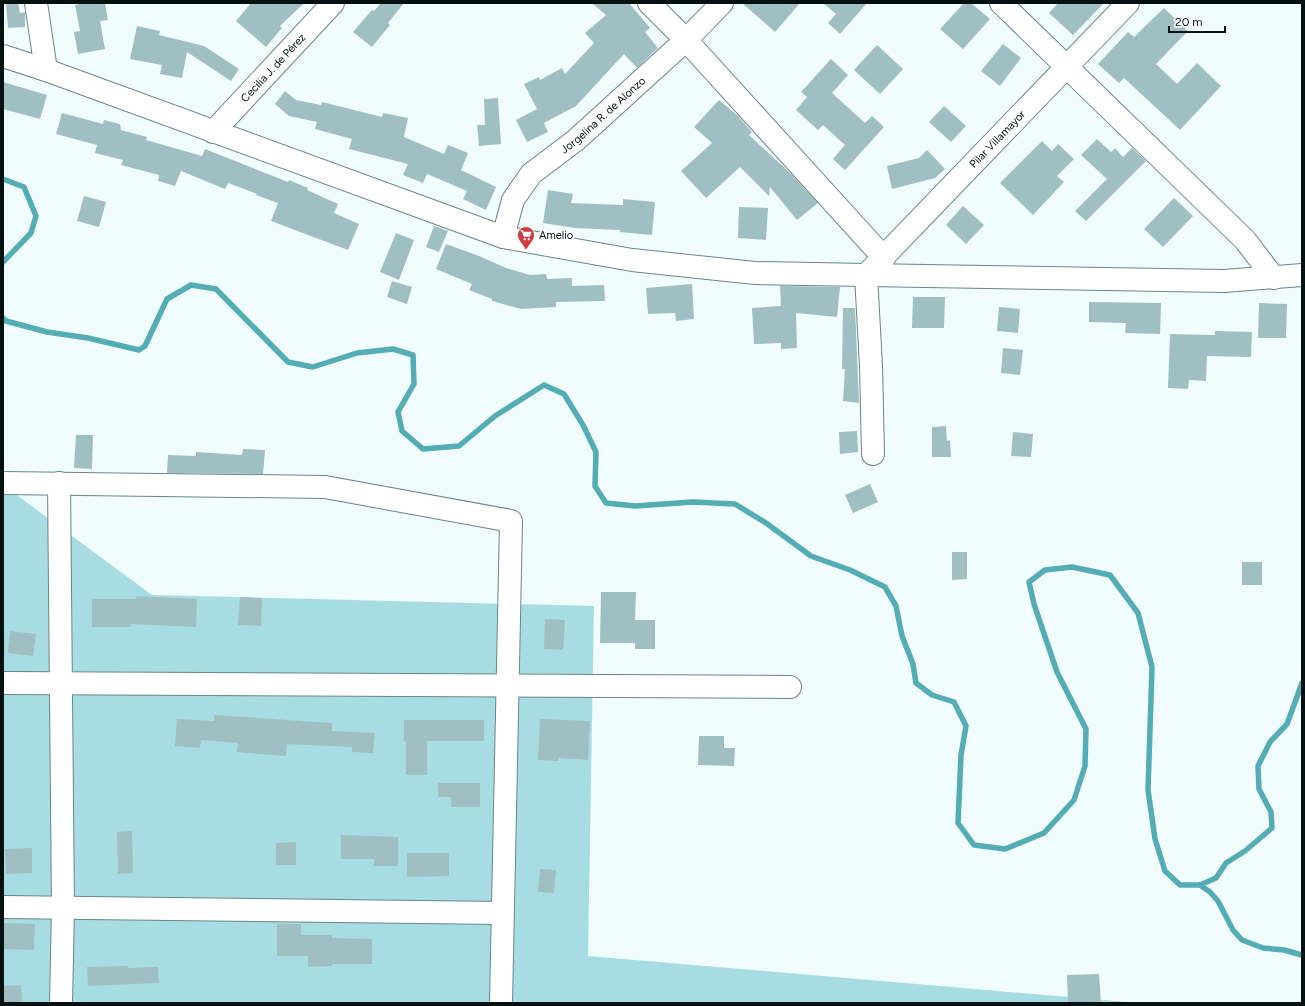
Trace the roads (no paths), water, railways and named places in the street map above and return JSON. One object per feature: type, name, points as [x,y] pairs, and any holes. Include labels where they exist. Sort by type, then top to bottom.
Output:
[{"type":"street","points":[[36,3],[46,70]]},
{"type":"street","name":"Cecilia J. de Pérez","points":[[213,132],[334,3]]},
{"type":"street","points":[[649,3],[686,40],[884,258]]},
{"type":"street","name":"Jorgelina R. de Alonzo","points":[[503,238],[513,200],[531,174],[576,140],[686,40],[722,3]]},
{"type":"street","points":[[1000,3],[1245,240],[1274,278]]},
{"type":"street","name":"Pilar Villamayor","points":[[866,275],[1128,3]]},
{"type":"street","points":[[3,56],[46,70],[503,238],[632,260],[756,273],[1224,281],[1302,275]]},
{"type":"street","points":[[866,275],[871,366],[873,454]]},
{"type":"street","points":[[3,483],[325,487],[511,521],[501,1003]]},
{"type":"street","points":[[59,483],[63,908],[61,1003]]},
{"type":"street","points":[[3,683],[790,687]]},
{"type":"street","points":[[3,907],[502,913]]},
{"type":"waterway","points":[[3,179],[24,187],[36,216],[31,233],[3,262]]},
{"type":"waterway","points":[[3,318],[6,321],[47,332],[88,338],[139,350],[145,346],[167,299],[191,285],[216,289],[288,362],[313,367],[357,353],[393,349],[413,355],[414,384],[398,412],[402,431],[423,449],[459,446],[495,416],[544,385],[564,394],[583,425],[596,452],[595,486],[606,503],[635,506],[693,502],[735,504],[766,523],[811,556],[850,570],[885,587],[896,606],[902,636],[913,664],[916,683],[932,695],[954,702],[966,726],[961,755],[958,823],[974,845],[1005,849],[1044,833],[1074,800],[1085,766],[1086,729],[1057,672],[1034,604],[1029,582],[1045,570],[1072,567],[1110,575],[1138,613],[1152,667],[1148,790],[1155,839],[1165,871],[1180,885],[1200,885],[1216,878],[1226,863],[1245,851],[1272,828],[1271,812],[1259,789],[1258,766],[1270,742],[1287,724],[1302,683]]},
{"type":"waterway","points":[[1200,885],[1210,892],[1218,901],[1233,930],[1242,940],[1263,948],[1284,950],[1302,955]]},
{"type":"place","name":"Amelio","points":[[526,250]]}]
